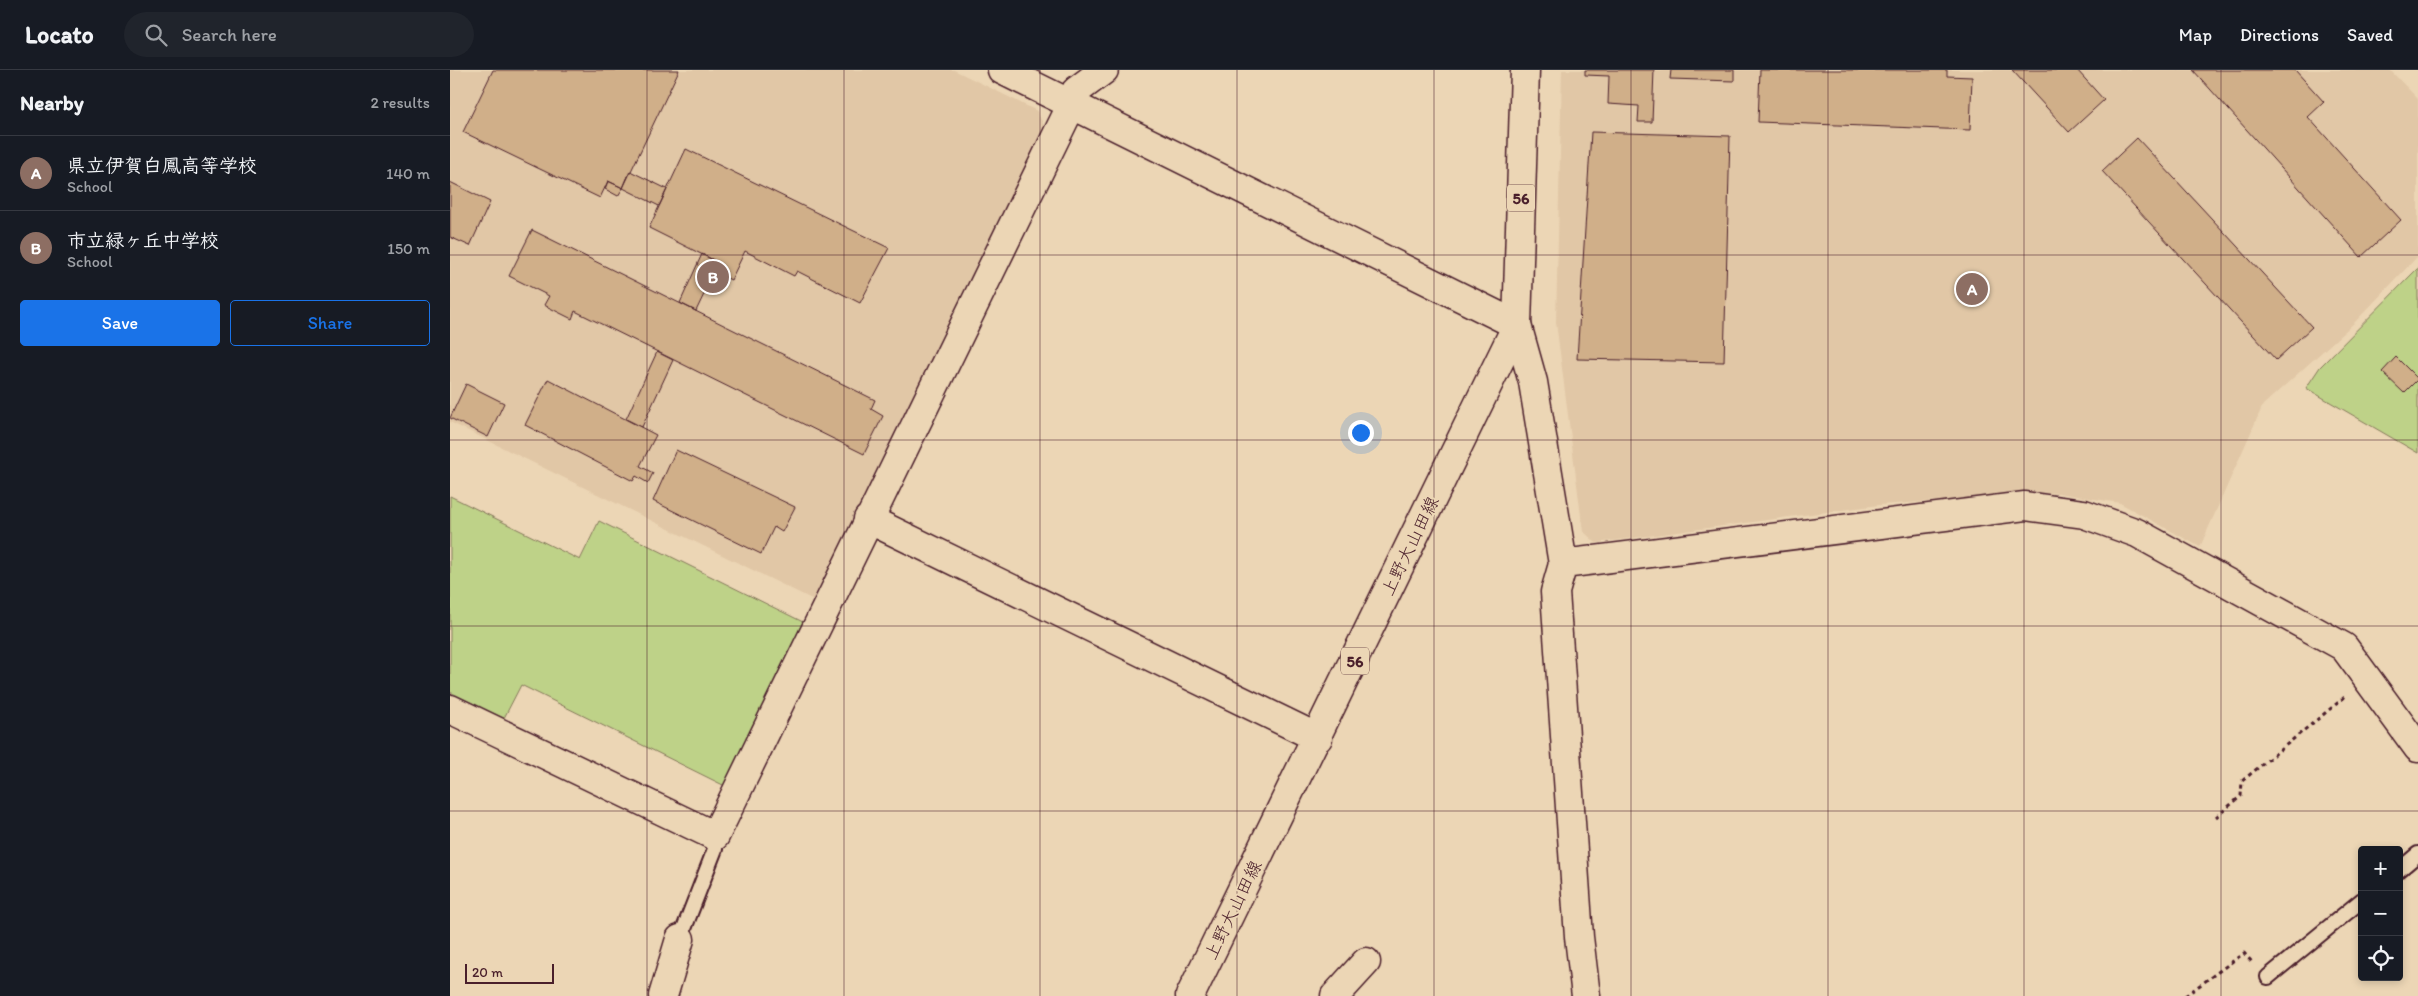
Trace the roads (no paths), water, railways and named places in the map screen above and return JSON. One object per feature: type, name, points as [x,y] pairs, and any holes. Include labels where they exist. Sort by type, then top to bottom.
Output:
[{"type":"street","points":[[1002,70],[1517,325],[1533,382],[1563,564],[1555,592],[1579,938],[1586,996]]},
{"type":"street","points":[[450,709],[715,836],[1072,104],[1076,90],[1104,70]]},
{"type":"street","name":"上野大山田線","points":[[1190,996],[1318,738],[1517,325],[1526,70]]},
{"type":"street","points":[[1563,564],[2025,506],[2084,514],[2138,533],[2344,647],[2418,748]]},
{"type":"street","points":[[868,519],[1318,738]]},
{"type":"street","points":[[663,996],[680,939]]},
{"type":"street","points":[[1335,996],[1366,962]]},
{"type":"lane","points":[[680,939],[715,849],[715,836]]},
{"type":"lane","points":[[2403,867],[2418,854]]},
{"type":"lane","points":[[2268,977],[2358,903]]},
{"type":"place","name":"市立緑ヶ丘中学校","points":[[713,277]]},
{"type":"place","name":"県立伊賀白鳳高等学校","points":[[1972,289]]}]
